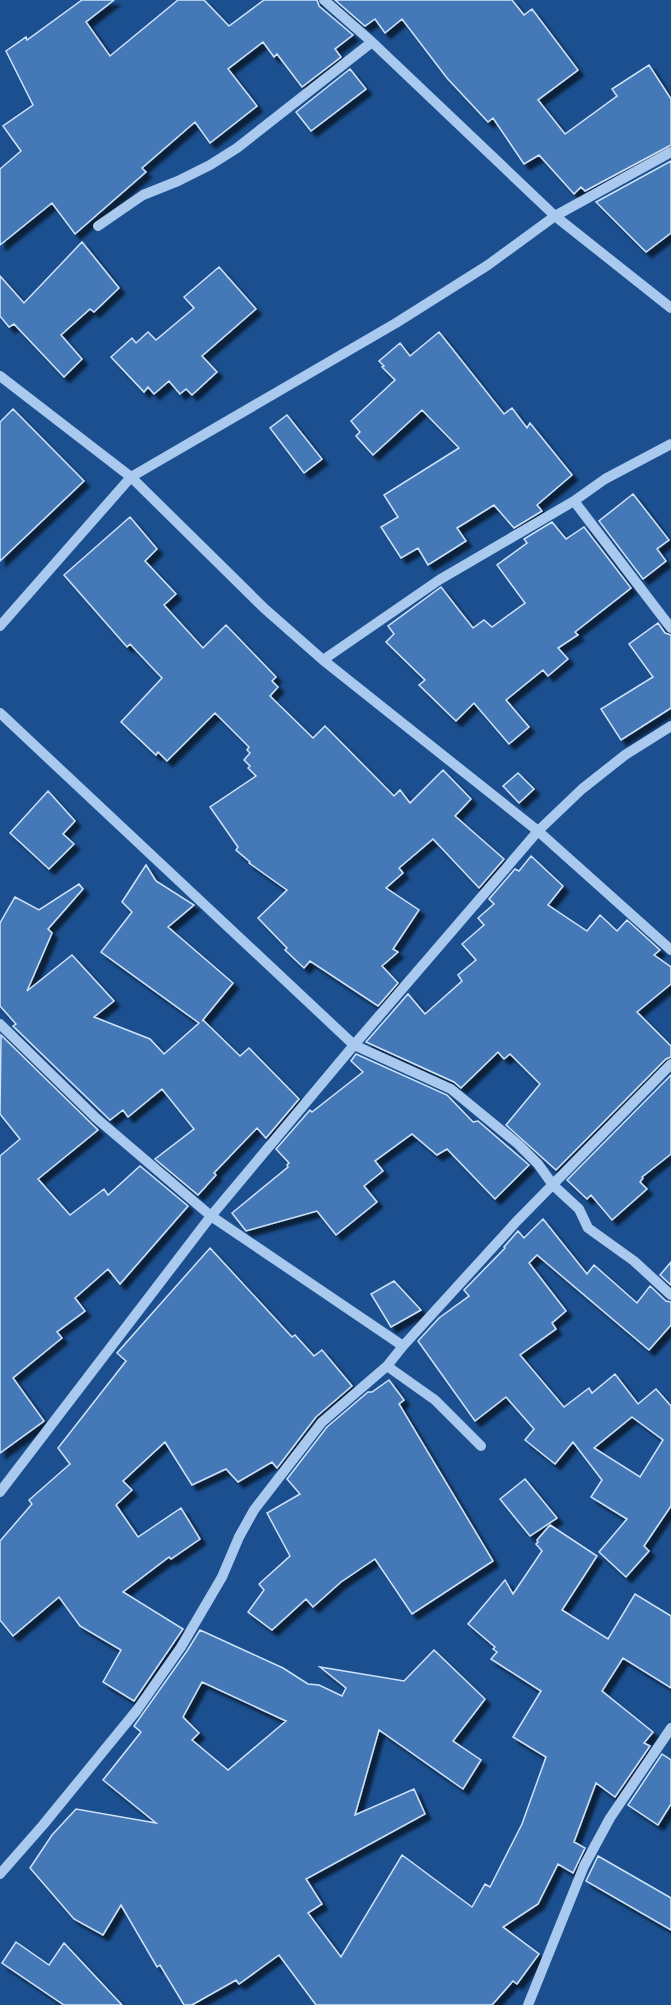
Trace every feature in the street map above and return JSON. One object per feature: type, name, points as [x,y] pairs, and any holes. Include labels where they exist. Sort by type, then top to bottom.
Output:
[{"type":"street","points":[[324,0],[372,42],[555,216],[671,308]]},
{"type":"street","points":[[98,226],[143,195],[210,165],[237,148],[372,42]]},
{"type":"street","points":[[0,626],[131,477],[405,318],[488,265],[555,216],[671,152]]},
{"type":"street","points":[[0,376],[131,477],[266,609],[323,660],[538,831],[671,950]]},
{"type":"street","points":[[323,660],[439,580],[574,501],[605,479],[671,444]]},
{"type":"street","points":[[574,501],[671,628]]},
{"type":"street","points":[[0,713],[354,1045],[451,1089],[518,1144],[538,1164],[553,1185],[579,1209],[588,1228],[634,1261],[671,1295]]},
{"type":"street","points":[[0,1492],[211,1216],[538,831],[582,789],[616,762],[671,726]]},
{"type":"street","points":[[0,1024],[96,1118],[211,1216],[403,1346]]},
{"type":"street","points":[[0,1874],[43,1825],[143,1701],[181,1647],[222,1577],[238,1537],[254,1510],[322,1422],[387,1366],[516,1222],[671,1064]]},
{"type":"street","points":[[387,1366],[435,1400],[481,1446]]},
{"type":"street","points":[[528,2005],[584,1866],[610,1818],[666,1747],[671,1728]]},
{"type":"building","points":[[82,0],[114,0],[86,22],[110,56],[178,0],[204,0],[229,26],[264,0],[317,0],[319,6],[353,35],[335,49],[341,57],[302,87],[277,54],[274,57],[263,42],[228,69],[257,106],[210,143],[195,122],[142,168],[146,172],[75,234],[52,203],[0,245],[0,169],[21,151],[3,126],[33,105],[6,51],[26,37],[27,40]]},
{"type":"building","points":[[335,0],[512,0],[524,15],[532,9],[578,70],[538,100],[565,134],[617,96],[612,89],[649,65],[671,99],[671,145],[585,191],[581,187],[574,194],[539,155],[524,164],[493,118],[488,122],[447,78],[402,19],[385,33],[375,19],[365,26]]},
{"type":"building","points":[[350,69],[366,89],[311,131],[296,112]]},
{"type":"building","points":[[671,161],[671,233],[646,252],[596,202]]},
{"type":"building","points":[[82,242],[119,288],[94,312],[90,309],[61,335],[82,359],[64,377],[14,324],[9,327],[0,316],[0,276],[24,303]]},
{"type":"building","points":[[219,267],[256,309],[202,356],[217,372],[192,395],[186,389],[180,394],[169,381],[154,394],[148,387],[144,392],[111,357],[132,338],[136,343],[148,332],[156,340],[194,308],[184,297]]},
{"type":"building","points":[[439,332],[504,414],[512,408],[527,428],[530,423],[572,475],[537,505],[542,511],[514,528],[494,505],[457,528],[466,541],[428,565],[418,548],[401,558],[381,527],[398,517],[384,495],[459,448],[422,410],[373,455],[356,436],[360,432],[351,421],[395,380],[379,361],[400,343],[410,356]]},
{"type":"building","points":[[13,409],[84,481],[0,561],[0,422]]},
{"type":"building","points":[[287,415],[322,459],[304,473],[270,428]]},
{"type":"building","points":[[633,494],[669,540],[657,549],[666,561],[643,579],[599,521]]},
{"type":"building","points":[[130,517],[157,549],[145,561],[176,594],[164,605],[203,648],[226,625],[276,677],[272,681],[278,687],[270,696],[313,738],[325,726],[394,796],[400,790],[410,803],[443,770],[471,799],[455,816],[504,859],[479,888],[433,839],[399,868],[403,873],[386,888],[419,910],[393,949],[398,952],[382,966],[398,983],[378,1006],[310,961],[304,968],[258,918],[287,890],[249,863],[236,850],[238,847],[210,807],[256,776],[244,760],[250,753],[247,750],[249,747],[215,713],[167,761],[158,752],[156,755],[121,722],[162,678],[130,644],[127,647],[64,575]]},
{"type":"building","points":[[552,522],[566,539],[584,527],[631,588],[575,632],[578,635],[558,648],[568,659],[548,676],[543,670],[506,700],[529,727],[509,744],[474,703],[456,721],[419,685],[425,680],[386,642],[394,634],[388,626],[441,587],[473,628],[484,620],[492,627],[525,603],[497,565],[527,543],[524,539]]},
{"type":"building","points":[[658,623],[665,633],[671,635],[671,708],[621,740],[601,709],[653,677],[629,644]]},
{"type":"building","points":[[518,773],[534,789],[519,803],[503,786]]},
{"type":"building","points":[[48,791],[75,821],[63,834],[74,844],[49,869],[10,833]]},
{"type":"building","points":[[531,856],[563,886],[548,905],[587,931],[600,915],[617,931],[627,920],[660,950],[654,955],[671,967],[671,984],[637,1012],[671,1046],[671,1057],[666,1059],[556,1170],[506,1125],[540,1084],[510,1054],[504,1059],[498,1052],[461,1088],[454,1082],[366,1042],[408,994],[425,1014],[462,981],[458,975],[476,960],[462,944],[484,925],[478,918],[494,904],[489,899],[515,869],[519,871]]},
{"type":"building","points":[[146,865],[156,881],[194,905],[168,927],[233,983],[202,1021],[240,1056],[249,1048],[299,1099],[266,1138],[257,1128],[214,1173],[216,1175],[198,1195],[155,1159],[194,1129],[162,1089],[128,1117],[123,1110],[110,1120],[13,1026],[16,1024],[0,1006],[0,923],[15,897],[39,910],[79,884],[83,889],[48,929],[52,933],[27,991],[72,955],[114,1001],[94,1017],[150,1039],[164,1054],[199,1023],[101,952],[132,912],[122,902]]},
{"type":"building","points":[[1,1035],[98,1130],[38,1179],[70,1215],[104,1189],[108,1195],[140,1166],[188,1206],[120,1284],[108,1269],[75,1298],[85,1311],[57,1332],[62,1338],[13,1378],[44,1421],[0,1453],[0,1156],[20,1139],[0,1114]]},
{"type":"building","points":[[356,1054],[447,1095],[473,1122],[478,1121],[529,1165],[495,1199],[447,1149],[437,1155],[412,1134],[375,1161],[383,1171],[364,1186],[377,1202],[336,1235],[317,1211],[246,1231],[232,1213],[288,1167],[289,1163],[276,1149],[310,1110],[312,1112],[363,1072],[351,1061]]},
{"type":"building","points":[[671,1075],[671,1154],[642,1177],[640,1182],[647,1189],[612,1220],[591,1195],[587,1199],[567,1180]]},
{"type":"building","points":[[543,1219],[587,1274],[594,1265],[637,1303],[650,1286],[666,1301],[671,1302],[671,1325],[649,1350],[537,1255],[529,1263],[566,1311],[552,1323],[556,1329],[520,1355],[564,1407],[589,1388],[592,1393],[615,1374],[638,1404],[656,1389],[671,1406],[671,1506],[644,1546],[649,1551],[626,1577],[599,1552],[627,1519],[591,1497],[602,1480],[573,1442],[555,1464],[525,1440],[534,1429],[506,1397],[475,1421],[418,1341],[439,1318],[469,1296],[464,1290],[505,1248],[518,1231],[524,1238]],"holes":[[[632,1417],[663,1440],[640,1477],[594,1448]]]},
{"type":"building","points":[[210,1248],[292,1337],[295,1335],[314,1356],[322,1350],[352,1386],[316,1417],[277,1468],[272,1462],[238,1482],[226,1469],[192,1485],[165,1442],[123,1481],[132,1490],[116,1505],[138,1537],[181,1508],[200,1539],[171,1559],[169,1557],[123,1592],[183,1629],[134,1701],[103,1682],[121,1650],[80,1626],[59,1597],[13,1636],[0,1620],[0,1541],[32,1504],[29,1500],[70,1464],[58,1448],[126,1361],[117,1353]]},
{"type":"building","points":[[671,1262],[671,1285],[660,1275]]},
{"type":"building","points":[[394,1281],[421,1310],[391,1327],[371,1294]]},
{"type":"building","points":[[389,1380],[404,1400],[399,1404],[493,1561],[412,1614],[375,1559],[341,1582],[313,1607],[306,1599],[272,1630],[248,1612],[264,1590],[259,1584],[290,1556],[267,1513],[300,1494],[287,1479],[327,1427],[368,1392],[372,1392]]},
{"type":"building","points":[[525,1479],[557,1518],[530,1536],[500,1499]]},
{"type":"building","points":[[550,1525],[597,1556],[562,1610],[608,1639],[635,1594],[671,1616],[671,1688],[623,1658],[602,1691],[653,1732],[644,1743],[650,1746],[615,1797],[596,1783],[574,1842],[585,1848],[573,1873],[558,1864],[538,1904],[503,1927],[539,1954],[517,1984],[513,1981],[492,2005],[316,2005],[279,1955],[239,1984],[236,1980],[192,2005],[184,2005],[160,1965],[157,1967],[121,1905],[103,1935],[74,1919],[30,1868],[52,1835],[76,1809],[156,1823],[103,1780],[141,1732],[134,1726],[200,1630],[283,1668],[308,1684],[319,1685],[342,1696],[346,1688],[320,1667],[404,1681],[434,1650],[485,1699],[453,1741],[481,1760],[463,1789],[379,1730],[355,1815],[414,1789],[425,1814],[306,1879],[322,1904],[308,1913],[341,1957],[402,1855],[472,1907],[485,1884],[490,1887],[522,1824],[546,1757],[513,1737],[541,1691],[491,1659],[497,1652],[493,1649],[495,1647],[468,1624],[505,1580],[513,1594],[542,1551],[536,1544]],"holes":[[[202,1682],[286,1721],[228,1770],[192,1740],[199,1733],[183,1717]]]},
{"type":"building","points":[[662,1754],[671,1760],[671,1804],[658,1825],[628,1805]]},
{"type":"building","points":[[598,1856],[671,1898],[671,1930],[586,1881]]},
{"type":"building","points":[[16,1942],[49,1965],[64,1943],[122,2005],[64,2005],[2,1963]]}]
